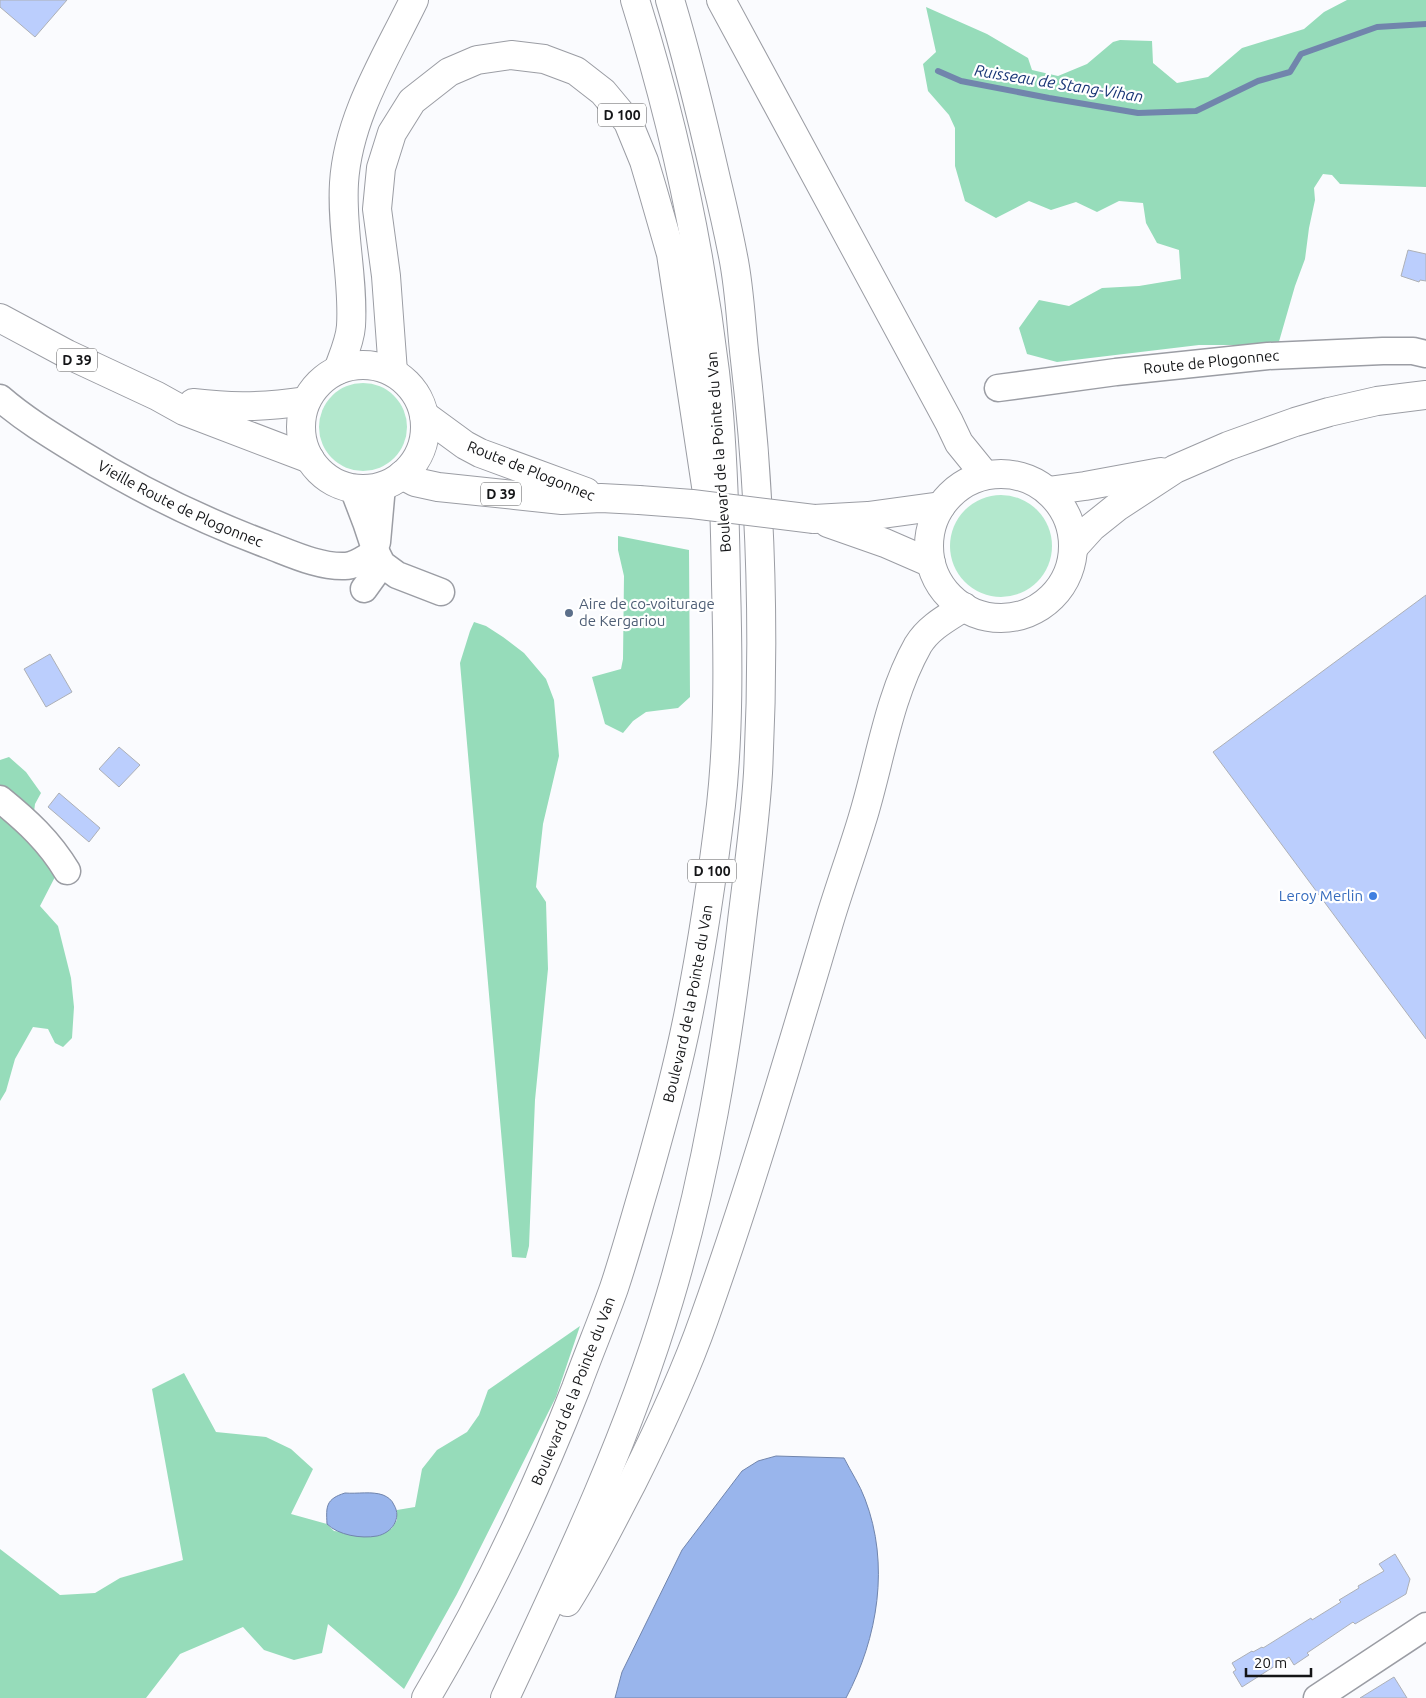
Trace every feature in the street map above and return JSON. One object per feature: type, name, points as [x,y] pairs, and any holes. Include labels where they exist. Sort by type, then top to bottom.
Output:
[{"type":"main road","points":[[338,370],[351,328],[351,286],[343,205],[348,148],[374,77],[414,0]]},
{"type":"main road","name":"Boulevard de la Pointe du Van","points":[[426,1698],[476,1609],[516,1529],[550,1452],[614,1290],[650,1165],[690,1009],[721,804],[726,737],[727,624],[725,494],[715,376],[709,326],[684,190],[662,94],[636,0]]},
{"type":"main road","name":"D 100","points":[[505,1698],[579,1539],[606,1476],[669,1302],[701,1180],[726,1049],[753,832],[758,774],[762,617],[757,481],[748,386],[734,259],[688,57],[670,0]]},
{"type":"main road","points":[[721,0],[835,207],[950,422],[959,443],[985,475]]},
{"type":"main road","name":"D 100","points":[[392,372],[386,276],[377,209],[381,168],[392,133],[412,101],[449,72],[477,60],[511,55],[544,59],[576,71],[603,92],[628,122],[644,161],[671,254],[727,624]]},
{"type":"main road","name":"D 39","points":[[0,318],[93,368],[157,396],[184,411],[310,459]]},
{"type":"main road","points":[[356,365],[375,366],[392,372],[407,383],[418,398],[424,415],[425,431],[422,447],[414,461],[392,480],[367,489],[353,488],[336,482],[321,473],[310,459],[303,445],[301,430],[306,401],[314,388],[338,370],[356,365]]},
{"type":"main road","points":[[1073,548],[1092,527],[1117,506],[1175,469],[1228,446],[1320,414],[1377,401],[1426,395]]},
{"type":"main road","name":"D 39","points":[[157,396],[182,402],[236,407],[258,407],[306,401]]},
{"type":"main road","name":"Route de Plogonnec","points":[[424,415],[465,445],[480,453],[601,498]]},
{"type":"main road","points":[[1048,490],[1085,486],[1175,469]]},
{"type":"main road","points":[[1009,474],[1030,479],[1048,490],[1062,507],[1071,527],[1073,548],[1070,568],[1061,585],[1049,600],[1033,610],[1015,616],[998,618],[980,615],[964,607],[949,596],[938,580],[931,563],[929,543],[932,524],[941,506],[953,492],[969,481],[985,475],[1009,474]]},
{"type":"main road","name":"Route de Plogonnec","points":[[392,480],[562,500],[601,498]]},
{"type":"main road","name":"D 39","points":[[601,498],[639,500],[814,519],[868,516],[941,506]]},
{"type":"main road","name":"D 39","points":[[814,519],[885,543],[931,563]]},
{"type":"main road","points":[[509,1698],[551,1624],[585,1572],[612,1522],[662,1424],[687,1365],[704,1321],[750,1185],[862,820],[899,686],[915,651],[926,633],[964,607]]},
{"type":"street","name":"Route de Plogonnec","points":[[998,388],[1116,372],[1268,356],[1383,351],[1413,351],[1426,354]]},
{"type":"street","name":"Vieille Route de Plogonnec","points":[[0,398],[25,418],[98,464],[166,501],[240,535],[310,560],[334,565],[347,566],[379,558]]},
{"type":"street","points":[[364,589],[379,558],[392,480]]},
{"type":"street","points":[[353,488],[379,558],[397,575],[441,592]]},
{"type":"street","points":[[0,799],[34,828],[52,848],[67,871]]},
{"type":"street","points":[[1317,1698],[1426,1626]]},
{"type":"green space","points":[[1347,0],[1426,0],[1426,187],[1340,184],[1332,175],[1323,174],[1314,188],[1315,200],[1305,259],[1278,345],[1199,345],[1057,362],[1027,354],[1019,328],[1039,300],[1069,306],[1102,288],[1139,286],[1181,279],[1179,250],[1157,243],[1146,223],[1143,203],[1119,201],[1097,212],[1076,202],[1051,210],[1029,201],[996,218],[965,201],[955,166],[955,128],[949,115],[928,91],[923,64],[936,52],[926,7],[987,34],[1028,58],[1032,70],[1058,76],[1087,64],[1113,42],[1120,40],[1152,41],[1153,63],[1177,83],[1208,77],[1242,48],[1304,29],[1324,12]]},
{"type":"green space","points":[[354,383],[372,383],[388,390],[400,402],[407,418],[407,436],[400,452],[388,464],[372,471],[354,471],[338,464],[326,452],[319,436],[319,418],[326,402],[338,390]]},
{"type":"green space","points":[[1001,495],[1020,499],[1037,510],[1048,527],[1052,546],[1048,565],[1037,582],[1020,593],[1001,597],[982,593],[965,582],[954,565],[950,546],[954,527],[965,510],[982,499]]},
{"type":"green space","points":[[618,536],[689,550],[690,697],[678,708],[646,712],[633,721],[623,733],[605,724],[592,677],[621,669],[623,659],[624,576],[618,550]]},
{"type":"green space","points":[[474,622],[486,626],[524,653],[546,679],[554,700],[559,756],[543,824],[536,887],[546,902],[548,969],[535,1100],[529,1246],[526,1258],[512,1257],[460,663]]},
{"type":"green space","points":[[9,757],[26,772],[41,793],[35,804],[34,812],[56,875],[40,906],[58,926],[71,978],[74,1007],[72,1038],[63,1047],[55,1043],[48,1029],[33,1027],[15,1059],[6,1091],[0,1101],[0,760]]},
{"type":"green space","points":[[580,1326],[556,1397],[457,1594],[404,1689],[328,1624],[322,1653],[294,1660],[264,1650],[243,1627],[180,1654],[146,1698],[0,1698],[0,1549],[60,1595],[95,1593],[120,1578],[183,1560],[152,1389],[184,1373],[216,1432],[266,1437],[291,1449],[313,1469],[291,1514],[327,1524],[334,1531],[378,1536],[392,1528],[397,1520],[397,1510],[415,1507],[422,1469],[437,1450],[467,1432],[479,1415],[488,1390]]},
{"type":"water","points":[[776,1456],[844,1458],[863,1494],[873,1524],[877,1549],[878,1575],[873,1626],[857,1675],[846,1698],[615,1698],[622,1672],[682,1550],[742,1471],[758,1461]]},
{"type":"water","points":[[345,1493],[374,1493],[387,1497],[396,1510],[397,1515],[394,1524],[387,1532],[371,1537],[350,1535],[332,1528],[327,1524],[328,1504],[334,1498]]},
{"type":"building","points":[[0,0],[67,0],[35,37],[0,7]]},
{"type":"building","points":[[1408,250],[1426,254],[1426,281],[1420,280],[1419,282],[1401,276]]},
{"type":"building","name":"Leroy Merlin","points":[[1426,595],[1426,1039],[1213,752]]},
{"type":"building","points":[[50,654],[72,692],[46,707],[24,669]]},
{"type":"building","points":[[119,747],[140,765],[119,787],[99,769]]},
{"type":"building","points":[[59,793],[100,828],[89,842],[48,807]]},
{"type":"building","points":[[1395,1554],[1410,1579],[1406,1594],[1355,1624],[1353,1622],[1307,1653],[1309,1655],[1294,1665],[1289,1657],[1242,1687],[1233,1672],[1236,1670],[1232,1663],[1252,1651],[1263,1648],[1341,1602],[1339,1600],[1359,1588],[1358,1586],[1384,1571],[1379,1564]]},
{"type":"building","points":[[1394,1677],[1407,1698],[1360,1698]]},
{"type":"waterway","name":"Ruisseau de Stang-Vihan","points":[[938,71],[961,81],[1138,113],[1196,111],[1258,81],[1290,72],[1301,54],[1377,27],[1426,24]]},
{"type":"place","name":"Aire de co-voiturage de Kergariou","points":[[569,613]]},
{"type":"place","name":"Leroy Merlin","points":[[1373,896]]}]
